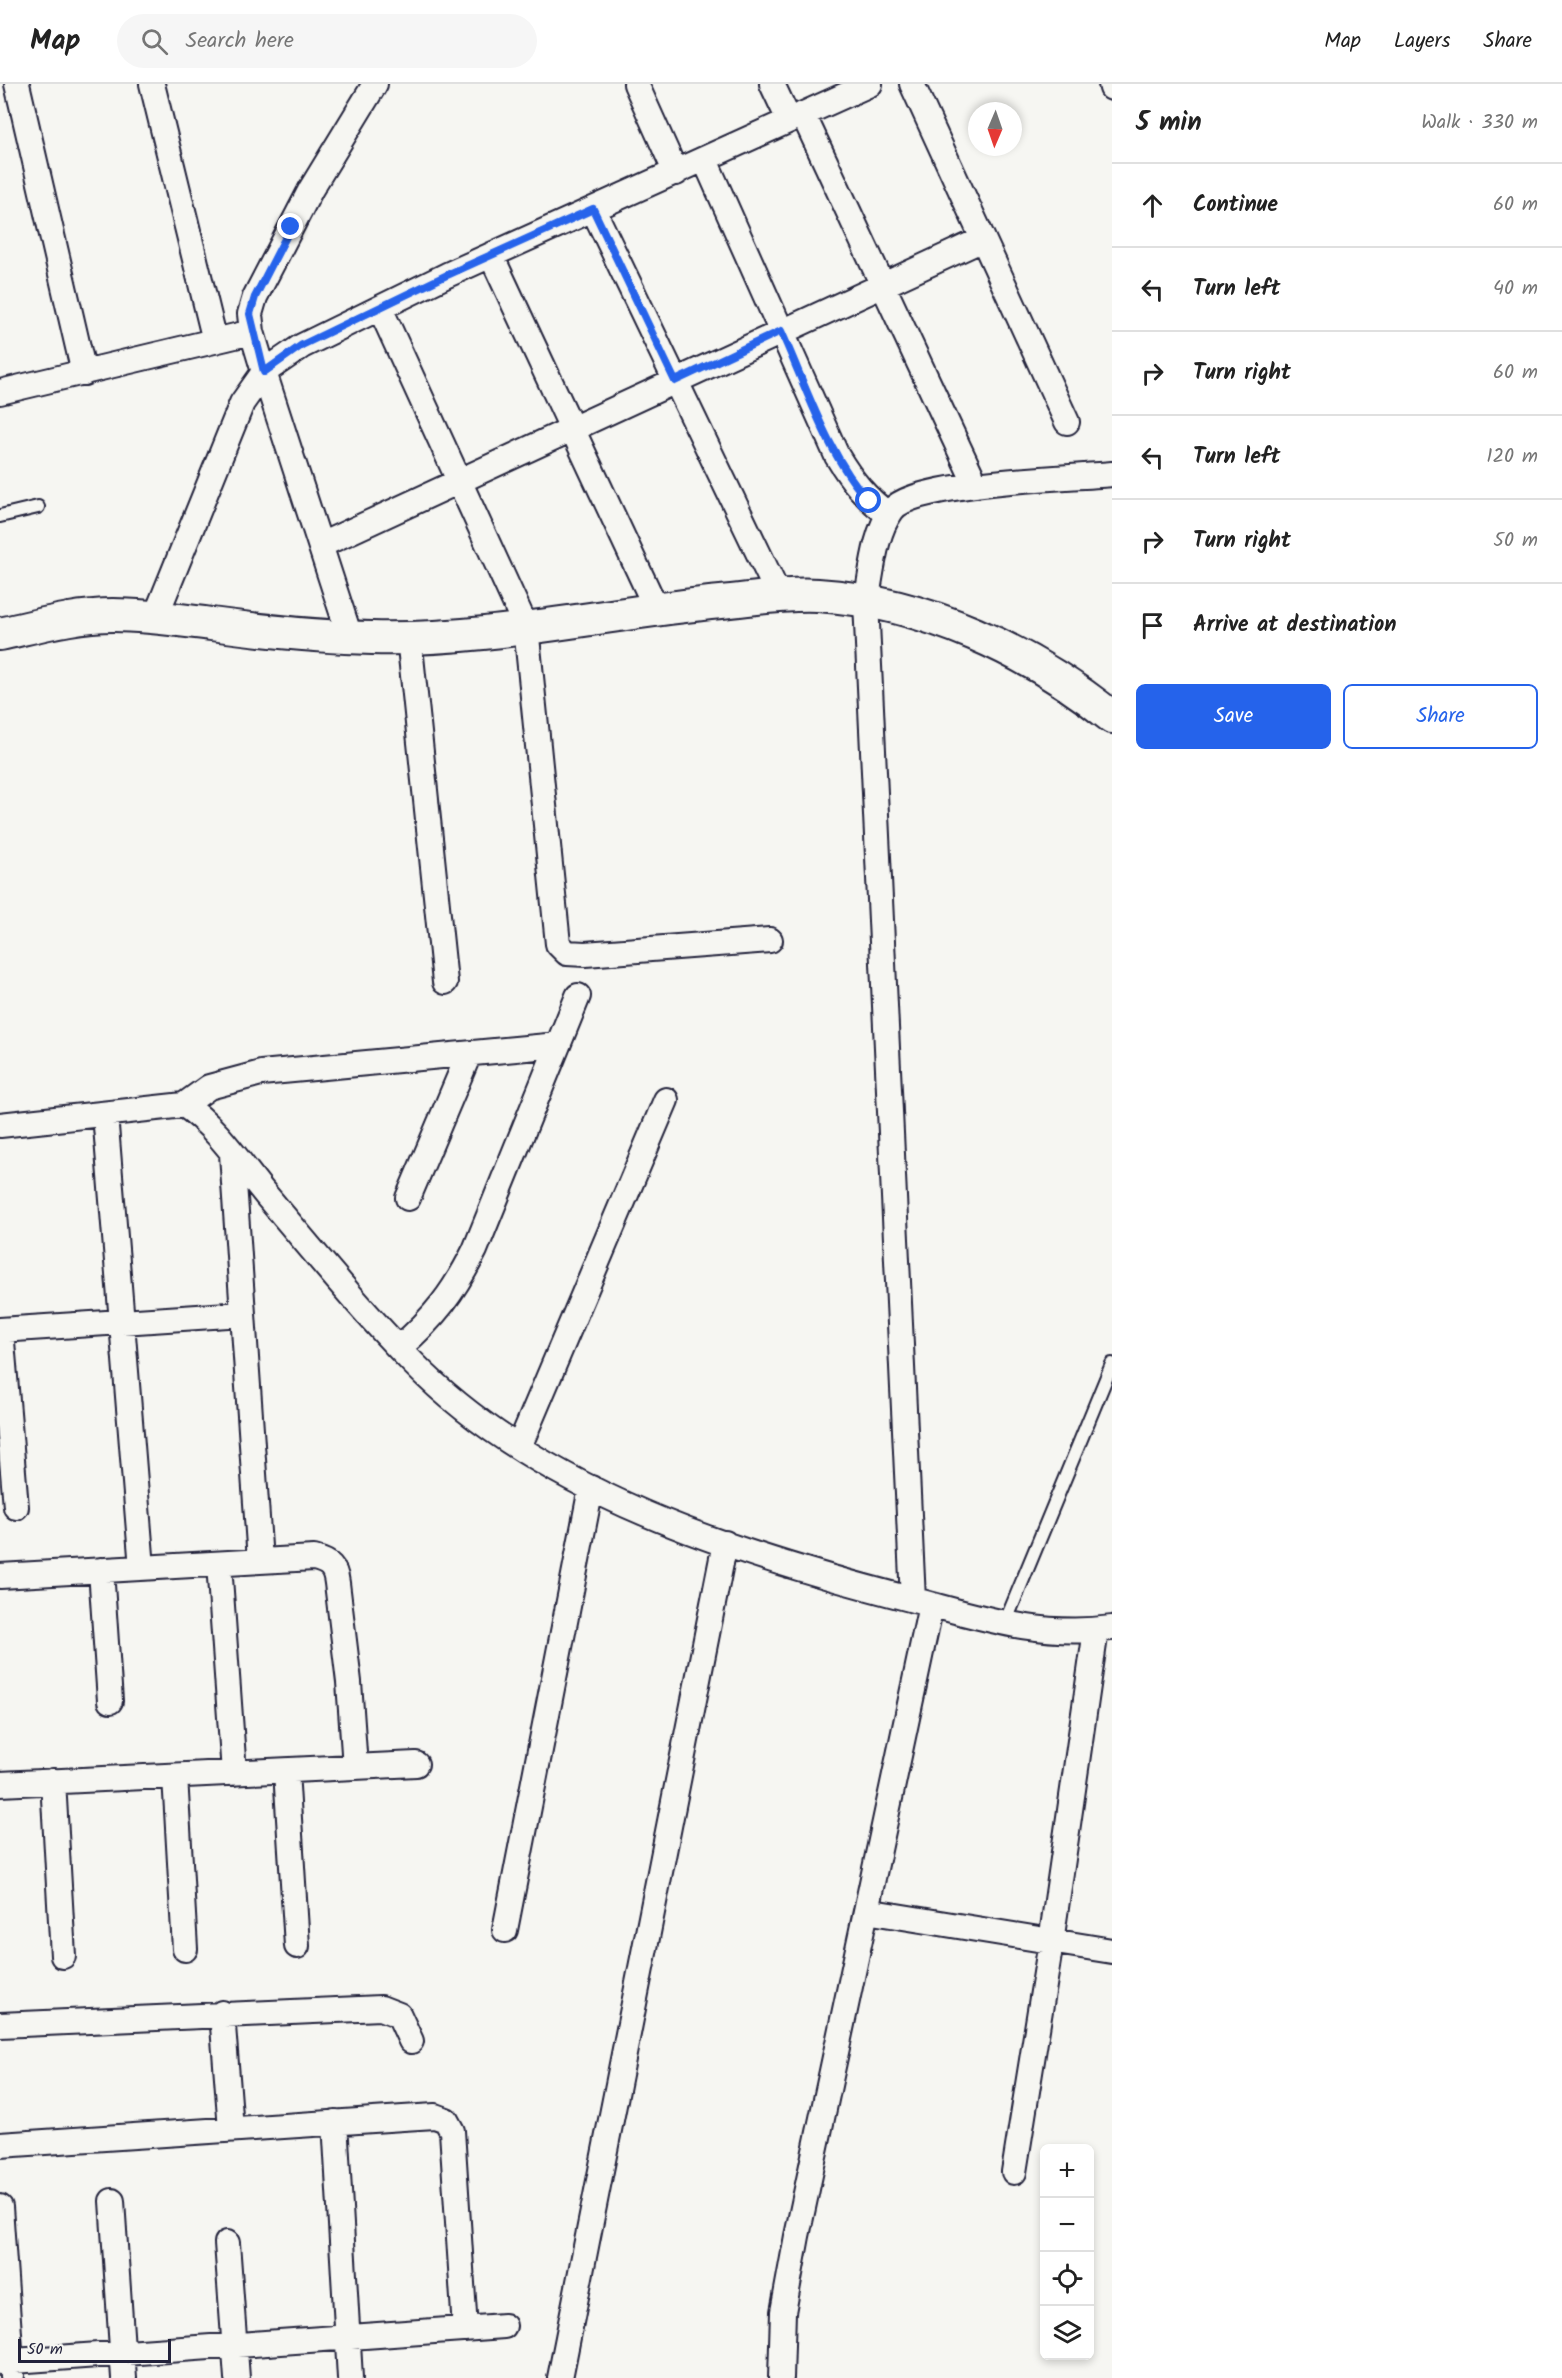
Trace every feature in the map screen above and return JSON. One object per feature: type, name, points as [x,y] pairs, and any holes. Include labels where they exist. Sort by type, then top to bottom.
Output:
[{"type":"street","points":[[17,84],[84,373]]},
{"type":"street","points":[[152,84],[214,341]]},
{"type":"street","points":[[350,637],[264,372],[252,332],[250,314],[255,297],[311,189],[375,84]]},
{"type":"street","points":[[636,84],[676,172]]},
{"type":"street","points":[[772,84],[796,117],[882,284],[976,484]]},
{"type":"street","points":[[155,618],[233,423],[242,403],[264,372],[302,345],[491,255],[870,84]]},
{"type":"street","points":[[912,84],[1067,422]]},
{"type":"street","points":[[705,160],[837,456],[854,485],[869,501],[889,515]]},
{"type":"street","points":[[593,209],[779,596]]},
{"type":"street","points":[[321,545],[983,239]]},
{"type":"street","points":[[491,255],[656,608]]},
{"type":"street","points":[[380,308],[526,627],[558,944],[567,953],[585,954],[770,940]]},
{"type":"street","points":[[0,392],[252,332]]},
{"type":"street","points":[[781,2378],[783,2312],[866,1911],[922,1603],[866,602],[884,522],[894,507],[907,499],[976,484],[1112,474]]},
{"type":"street","points":[[0,634],[71,618],[110,615],[288,634],[409,637],[526,627],[656,608],[779,596],[817,595],[866,602],[918,614],[1014,653],[1072,687],[1112,717]]},
{"type":"street","points":[[409,637],[445,982]]},
{"type":"street","points":[[399,1348],[436,1315],[461,1279],[475,1250],[578,996]]},
{"type":"street","points":[[0,1125],[184,1105],[209,1087],[261,1074],[558,1045]]},
{"type":"street","points":[[408,1197],[469,1054]]},
{"type":"street","points":[[519,1447],[666,1100]]},
{"type":"street","points":[[184,1105],[194,1112],[232,1154],[345,1290],[399,1348],[467,1412],[519,1447],[591,1488],[725,1543],[862,1587],[1005,1623],[1063,1632],[1104,1629],[1014,2172]]},
{"type":"street","points":[[105,1114],[124,1323],[142,1568]]},
{"type":"street","points":[[232,1154],[260,1561]]},
{"type":"street","points":[[16,1507],[1,1330],[243,1314]]},
{"type":"street","points":[[506,1930],[591,1488]]},
{"type":"street","points":[[560,2378],[725,1543]]},
{"type":"street","points":[[0,1576],[314,1558],[328,1561],[336,1572],[349,1682],[355,1767]]},
{"type":"street","points":[[219,1564],[234,1773]]},
{"type":"street","points":[[101,1570],[110,1701]]},
{"type":"street","points":[[0,1784],[416,1764]]},
{"type":"street","points":[[286,1771],[297,1946]]},
{"type":"street","points":[[175,1776],[185,1949]]},
{"type":"street","points":[[53,1781],[63,1956]]},
{"type":"street","points":[[866,1911],[1112,1951]]},
{"type":"street","points":[[0,2025],[222,2013],[381,2008],[399,2015],[411,2041]]},
{"type":"street","points":[[222,2013],[231,2129]]},
{"type":"street","points":[[0,2145],[435,2116],[446,2120],[452,2131],[465,2329]]},
{"type":"street","points":[[335,2122],[350,2378]]},
{"type":"street","points":[[112,2201],[124,2378]]},
{"type":"street","points":[[0,2207],[8,2367],[123,2354],[504,2326]]},
{"type":"street","points":[[227,2243],[237,2378]]},
{"type":"lane","points":[[0,516],[38,507]]},
{"type":"lane","points":[[1005,1623],[1112,1364]]},
{"type":"route","points":[[291,227],[255,297],[250,314],[252,332],[264,372],[302,345],[447,275],[593,209],[675,381],[781,331],[837,456],[854,485],[869,501]]}]
